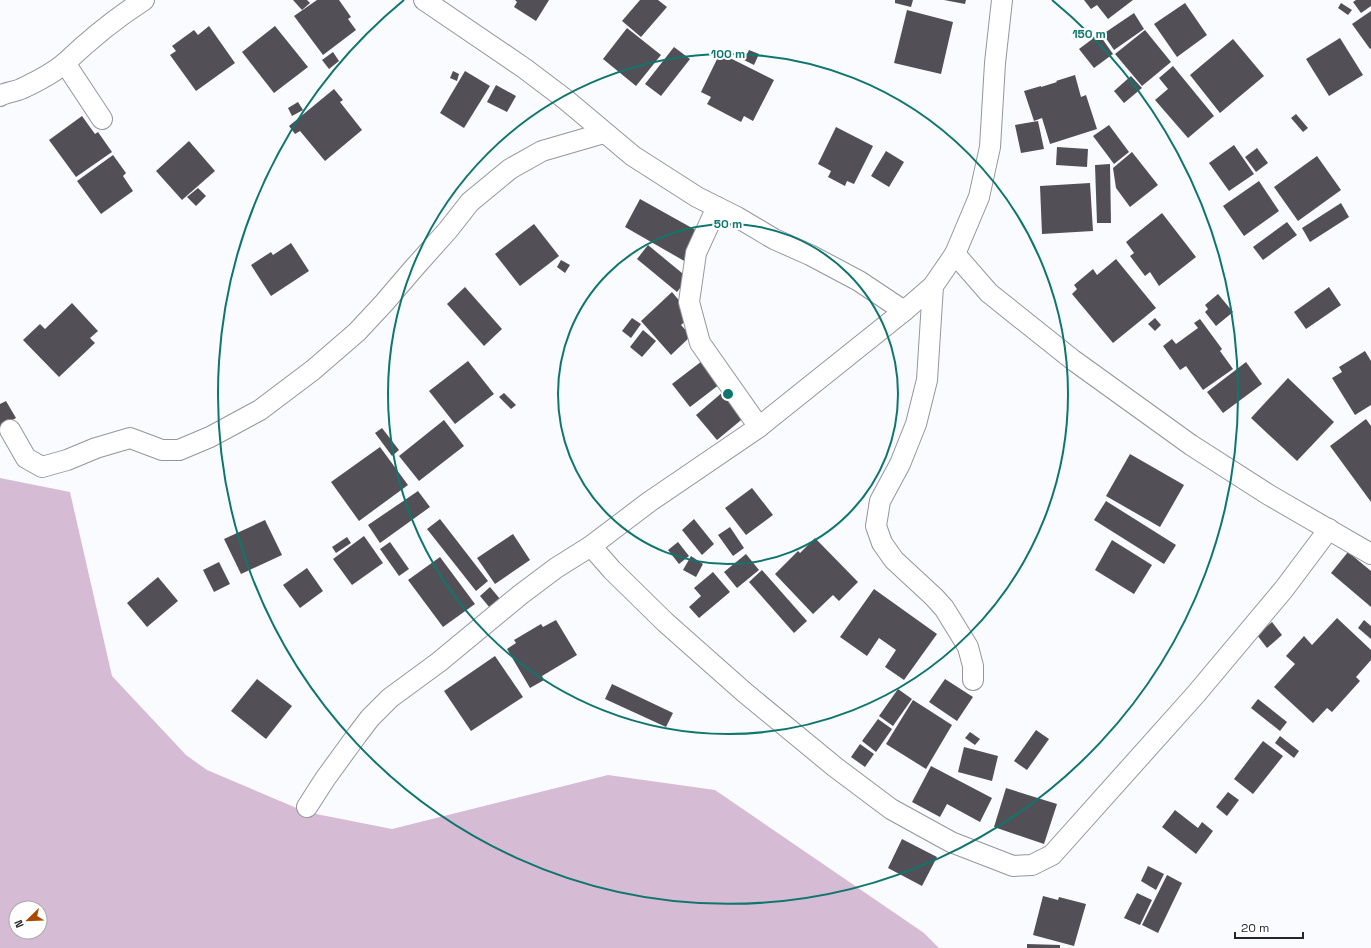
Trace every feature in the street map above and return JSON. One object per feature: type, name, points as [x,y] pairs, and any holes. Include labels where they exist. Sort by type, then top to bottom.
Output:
[{"type":"street","points":[[0,96],[19,90],[54,72],[128,10],[144,0]]},
{"type":"street","points":[[424,0],[524,68],[565,99],[633,156],[697,197],[737,217],[774,239],[810,255],[859,281],[904,311]]},
{"type":"street","points":[[307,807],[357,735],[370,718],[390,698],[439,662],[520,595],[556,568],[591,546],[649,502],[759,427],[934,286],[955,254],[979,197],[990,146],[995,63],[1002,0]]},
{"type":"street","points":[[65,63],[102,119]]},
{"type":"street","points":[[10,430],[26,458],[42,467],[130,438],[162,450],[178,450],[210,437],[260,410],[313,370],[357,332],[448,230],[470,202],[510,169],[542,151],[604,133]]},
{"type":"street","points":[[717,207],[696,253],[689,302],[700,343],[759,427]]},
{"type":"street","points":[[955,254],[989,293],[1073,360],[1190,445],[1269,495],[1371,554]]},
{"type":"street","points":[[934,286],[927,380],[916,424],[900,464],[880,501],[876,526],[882,543],[894,560],[944,608],[968,647],[973,666],[972,680]]},
{"type":"street","points":[[591,546],[612,570],[671,627],[744,692],[835,767],[891,809],[951,842],[1013,866],[1032,865],[1052,855],[1196,694],[1284,589],[1329,529]]},
{"type":"shaded area","points":[[0,478],[70,492],[112,676],[186,755],[207,770],[306,812],[392,829],[608,775],[715,790],[924,933],[939,948],[0,948]]},
{"type":"building","points":[[293,0],[307,0],[310,3],[302,10]]},
{"type":"building","points":[[317,0],[339,0],[351,17],[348,19],[356,30],[323,55],[294,16]]},
{"type":"building","points":[[515,0],[549,0],[536,21],[514,7],[517,2]]},
{"type":"building","points":[[640,0],[658,0],[667,7],[641,37],[622,21]]},
{"type":"building","points":[[895,0],[913,0],[911,7],[895,3]]},
{"type":"building","points":[[944,0],[966,0],[965,4]]},
{"type":"building","points":[[1084,0],[1133,0],[1108,19],[1097,5],[1091,9]]},
{"type":"building","points":[[1356,0],[1371,0],[1371,6],[1361,13],[1353,2]]},
{"type":"building","points":[[1185,3],[1207,35],[1177,57],[1154,24]]},
{"type":"building","points":[[1341,3],[1352,10],[1348,15],[1338,8]]},
{"type":"building","points":[[907,10],[953,22],[941,74],[894,63]]},
{"type":"building","points":[[1371,11],[1371,48],[1370,49],[1352,24]]},
{"type":"building","points":[[1134,13],[1144,29],[1114,50],[1103,34]]},
{"type":"building","points":[[209,26],[235,63],[196,91],[170,55],[176,51],[172,46],[194,30],[198,35]]},
{"type":"building","points":[[275,26],[308,67],[274,93],[242,52]]},
{"type":"building","points":[[627,28],[661,55],[636,86],[603,59]]},
{"type":"building","points":[[1145,30],[1171,62],[1142,86],[1115,54]]},
{"type":"building","points":[[1099,34],[1113,54],[1094,68],[1079,49]]},
{"type":"building","points":[[1340,38],[1363,75],[1329,96],[1306,59]]},
{"type":"building","points":[[1233,39],[1264,76],[1220,113],[1190,75]]},
{"type":"building","points":[[674,47],[690,59],[661,96],[645,84]]},
{"type":"building","points":[[749,50],[759,54],[754,65],[744,60]]},
{"type":"building","points":[[333,52],[339,61],[329,69],[322,60]]},
{"type":"building","points":[[720,53],[774,80],[753,121],[744,116],[741,122],[707,104],[711,97],[701,92]]},
{"type":"building","points":[[1173,66],[1214,116],[1188,138],[1155,100],[1168,89],[1159,78]]},
{"type":"building","points":[[453,71],[459,74],[457,81],[450,78]]},
{"type":"building","points":[[465,71],[490,86],[464,128],[440,113]]},
{"type":"building","points":[[1075,75],[1081,97],[1086,95],[1097,129],[1050,144],[1042,118],[1034,121],[1024,91],[1057,82],[1056,81]]},
{"type":"building","points":[[1131,76],[1142,88],[1124,103],[1114,91]]},
{"type":"building","points":[[496,85],[516,96],[507,112],[487,102]]},
{"type":"building","points":[[334,89],[343,100],[340,102],[362,130],[325,161],[300,131],[295,134],[289,126]]},
{"type":"building","points":[[298,102],[303,110],[292,116],[288,108]]},
{"type":"building","points":[[1296,114],[1308,128],[1303,132],[1291,118]]},
{"type":"building","points":[[82,116],[95,134],[98,132],[112,152],[76,177],[49,140]]},
{"type":"building","points":[[1038,121],[1044,149],[1021,153],[1015,125]]},
{"type":"building","points":[[1109,125],[1129,152],[1114,164],[1093,136]]},
{"type":"building","points":[[836,127],[873,146],[854,184],[847,181],[845,186],[828,177],[831,171],[818,164]]},
{"type":"building","points":[[189,141],[215,171],[182,200],[156,171]]},
{"type":"building","points":[[1234,145],[1254,174],[1229,191],[1209,163]]},
{"type":"building","points":[[1057,147],[1088,149],[1087,167],[1056,165]]},
{"type":"building","points":[[1257,148],[1268,163],[1256,172],[1245,157]]},
{"type":"building","points":[[886,151],[904,162],[889,187],[871,176]]},
{"type":"building","points":[[1132,152],[1158,185],[1130,207],[1116,188],[1113,168]]},
{"type":"building","points":[[113,155],[126,173],[123,176],[133,191],[101,214],[77,181]]},
{"type":"building","points":[[1317,156],[1341,190],[1298,221],[1274,187]]},
{"type":"building","points":[[1110,164],[1111,223],[1097,223],[1095,165]]},
{"type":"building","points":[[1259,181],[1279,211],[1244,236],[1223,206]]},
{"type":"building","points":[[1090,183],[1093,231],[1042,234],[1040,186]]},
{"type":"building","points":[[198,188],[206,196],[196,206],[187,197]]},
{"type":"building","points":[[640,199],[701,233],[686,262],[625,227]]},
{"type":"building","points":[[1341,203],[1349,217],[1310,242],[1302,228]]},
{"type":"building","points":[[1162,213],[1196,257],[1159,286],[1150,272],[1145,276],[1130,256],[1134,253],[1126,242]]},
{"type":"building","points":[[1287,222],[1297,235],[1263,260],[1253,247]]},
{"type":"building","points":[[534,224],[559,256],[520,286],[495,254]]},
{"type":"building","points":[[291,243],[309,271],[271,296],[251,265],[271,252],[273,255]]},
{"type":"building","points":[[648,245],[688,278],[677,292],[637,259]]},
{"type":"building","points":[[1116,259],[1156,308],[1113,343],[1072,294],[1077,289],[1074,285],[1093,269],[1097,275]]},
{"type":"building","points":[[561,260],[570,265],[565,273],[557,267]]},
{"type":"building","points":[[465,287],[502,329],[484,346],[447,304]]},
{"type":"building","points":[[1329,287],[1341,305],[1306,329],[1294,312]]},
{"type":"building","points":[[672,292],[682,304],[679,307],[689,318],[681,325],[691,336],[671,355],[641,321]]},
{"type":"building","points":[[1218,294],[1233,312],[1216,326],[1205,312],[1208,309],[1205,305]]},
{"type":"building","points":[[72,303],[98,331],[90,338],[95,343],[59,377],[23,340],[40,324],[45,329]]},
{"type":"building","points":[[632,318],[641,324],[631,338],[622,331]]},
{"type":"building","points":[[1155,318],[1161,325],[1155,331],[1148,324]]},
{"type":"building","points":[[1200,319],[1222,349],[1220,351],[1233,369],[1203,390],[1186,366],[1180,370],[1163,346],[1172,339],[1176,344],[1198,328],[1194,323]]},
{"type":"building","points":[[643,330],[656,341],[642,357],[630,347]]},
{"type":"building","points":[[1365,351],[1371,361],[1371,405],[1355,415],[1332,378],[1342,372],[1339,367]]},
{"type":"building","points":[[468,361],[494,394],[455,424],[429,391]]},
{"type":"building","points":[[702,361],[720,384],[690,407],[672,384]]},
{"type":"building","points":[[1246,362],[1262,384],[1223,413],[1207,392]]},
{"type":"building","points":[[1288,378],[1334,422],[1297,461],[1251,418]]},
{"type":"building","points":[[724,391],[746,416],[717,440],[696,415]]},
{"type":"building","points":[[504,393],[516,405],[511,409],[499,397]]},
{"type":"building","points":[[6,401],[16,418],[0,427],[0,404]]},
{"type":"building","points":[[1366,419],[1371,426],[1371,502],[1330,446]]},
{"type":"building","points":[[444,420],[464,446],[419,481],[399,456]]},
{"type":"building","points":[[382,428],[399,450],[392,456],[375,433]]},
{"type":"building","points":[[380,447],[408,485],[359,521],[331,482]]},
{"type":"building","points":[[1130,454],[1184,485],[1160,527],[1106,496]]},
{"type":"building","points":[[752,488],[773,515],[746,535],[725,508]]},
{"type":"building","points":[[418,491],[430,507],[380,543],[368,525]]},
{"type":"building","points":[[1106,501],[1176,545],[1164,564],[1094,520]]},
{"type":"building","points":[[440,519],[488,581],[476,591],[427,529]]},
{"type":"building","points":[[694,519],[714,544],[702,555],[682,530]]},
{"type":"building","points":[[265,520],[282,555],[241,574],[224,539]]},
{"type":"building","points":[[730,527],[744,548],[733,556],[718,535]]},
{"type":"building","points":[[513,534],[530,560],[495,584],[477,558]]},
{"type":"building","points":[[364,536],[383,563],[352,585],[333,559]]},
{"type":"building","points":[[347,537],[351,543],[336,553],[332,547]]},
{"type":"building","points":[[815,538],[858,582],[839,601],[833,595],[813,614],[775,574],[798,551],[800,553]]},
{"type":"building","points":[[1112,540],[1152,565],[1134,594],[1095,570]]},
{"type":"building","points":[[390,542],[409,569],[399,576],[380,549]]},
{"type":"building","points":[[678,542],[689,556],[679,564],[668,550]]},
{"type":"building","points":[[1348,552],[1371,571],[1371,607],[1331,573]]},
{"type":"building","points":[[746,554],[759,570],[737,588],[724,572]]},
{"type":"building","points":[[691,556],[703,564],[696,577],[683,570]]},
{"type":"building","points":[[440,557],[475,604],[443,627],[408,580]]},
{"type":"building","points":[[219,562],[230,584],[214,592],[203,570]]},
{"type":"building","points":[[307,568],[323,591],[300,608],[283,585]]},
{"type":"building","points":[[762,570],[807,621],[794,633],[749,582]]},
{"type":"building","points":[[713,572],[730,592],[699,618],[689,607],[701,596],[694,588]]},
{"type":"building","points":[[158,577],[178,601],[147,627],[127,603]]},
{"type":"building","points":[[490,587],[500,599],[490,608],[480,596]]},
{"type":"building","points":[[874,589],[937,634],[904,680],[885,667],[896,650],[879,638],[867,656],[840,637]]},
{"type":"building","points":[[1337,618],[1371,650],[1371,660],[1356,677],[1360,681],[1332,712],[1327,708],[1313,723],[1274,687],[1295,664],[1286,656],[1304,636],[1312,645]]},
{"type":"building","points":[[556,620],[577,655],[542,676],[544,680],[530,688],[507,649],[516,643],[514,640],[541,624],[543,627]]},
{"type":"building","points":[[1364,620],[1371,626],[1371,639],[1358,628]]},
{"type":"building","points":[[1272,622],[1282,635],[1267,648],[1257,635]]},
{"type":"building","points":[[495,656],[523,697],[471,731],[444,691]]},
{"type":"building","points":[[257,679],[292,706],[266,739],[231,711]]},
{"type":"building","points":[[945,679],[973,697],[957,721],[929,702]]},
{"type":"building","points":[[612,684],[673,713],[666,727],[605,699]]},
{"type":"building","points":[[898,689],[912,699],[893,726],[879,716]]},
{"type":"building","points":[[1258,699],[1287,722],[1280,731],[1251,708]]},
{"type":"building","points":[[913,700],[952,725],[926,769],[886,744]]},
{"type":"building","points":[[878,719],[892,729],[876,752],[862,741]]},
{"type":"building","points":[[1036,730],[1049,739],[1027,770],[1014,761]]},
{"type":"building","points":[[970,732],[980,739],[975,745],[965,738]]},
{"type":"building","points":[[1280,736],[1299,751],[1294,758],[1275,743]]},
{"type":"building","points":[[1263,741],[1283,756],[1253,794],[1234,779]]},
{"type":"building","points":[[860,744],[874,754],[865,767],[851,757]]},
{"type":"building","points":[[964,747],[998,756],[992,781],[958,772]]},
{"type":"building","points":[[931,766],[992,798],[980,822],[947,804],[940,817],[912,802]]},
{"type":"building","points":[[1006,788],[1057,804],[1044,844],[994,827]]},
{"type":"building","points":[[1228,792],[1239,800],[1227,816],[1216,807]]},
{"type":"building","points":[[1175,810],[1198,828],[1202,822],[1213,831],[1196,854],[1162,827]]},
{"type":"building","points":[[902,839],[937,857],[922,886],[888,868]]},
{"type":"building","points":[[1148,866],[1164,874],[1156,890],[1141,881]]},
{"type":"building","points":[[1167,875],[1182,883],[1158,933],[1142,925]]},
{"type":"building","points":[[1137,893],[1152,900],[1140,925],[1124,918]]},
{"type":"building","points":[[1043,896],[1058,900],[1059,897],[1086,904],[1074,946],[1033,935]]},
{"type":"building","points":[[1027,944],[1060,945],[1060,948],[1027,948]]}]
